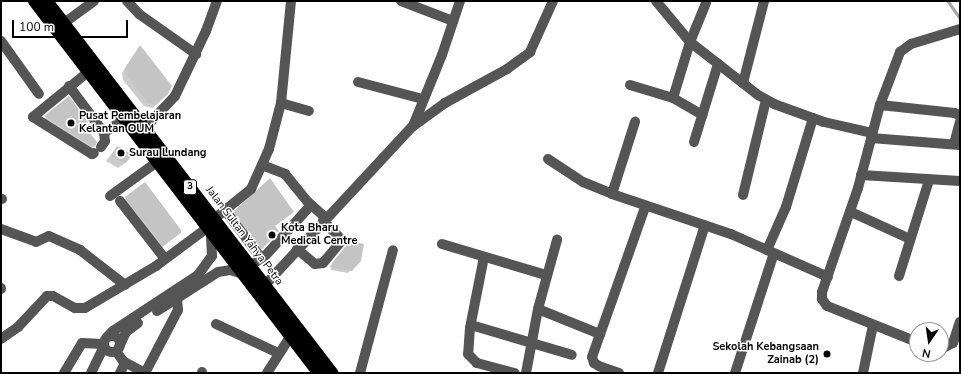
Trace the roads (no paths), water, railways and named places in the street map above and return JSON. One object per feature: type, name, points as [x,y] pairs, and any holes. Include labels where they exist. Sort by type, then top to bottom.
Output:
[{"type":"highway","name":"Jalan Sultan Yahya Petra","points":[[34,1],[157,162],[246,270],[290,337],[318,373]]},
{"type":"highway","name":"Jalan Sultan Yahya Petra","points":[[47,1],[145,128],[211,226]]},
{"type":"highway","name":"Jalan Sultan Yahya Petra","points":[[246,270],[265,285],[332,373]]},
{"type":"street","points":[[64,23],[94,1]]},
{"type":"street","points":[[127,1],[139,14],[196,54]]},
{"type":"street","points":[[145,128],[172,99],[196,54],[217,1]]},
{"type":"street","points":[[1,340],[18,327],[47,296],[53,296],[75,308],[85,308],[125,285],[211,226],[225,210],[251,189],[262,165],[281,103],[291,1]]},
{"type":"street","points":[[401,1],[453,21]]},
{"type":"street","points":[[412,127],[442,55],[460,1]]},
{"type":"street","points":[[265,285],[412,127],[445,103],[506,69],[530,52],[553,1]]},
{"type":"street","points":[[656,1],[690,42],[766,100],[813,118],[872,136],[957,144],[960,122]]},
{"type":"street","points":[[743,83],[764,1]]},
{"type":"street","points":[[673,98],[690,42],[706,3]]},
{"type":"street","points":[[909,339],[824,303],[822,292],[851,212],[880,105],[902,49],[911,44],[960,29]]},
{"type":"street","points":[[1,41],[39,94]]},
{"type":"street","points":[[694,142],[718,64]]},
{"type":"street","points":[[69,86],[104,133],[105,141],[98,150],[92,154],[39,123],[33,117],[69,86],[88,72]]},
{"type":"street","points":[[358,82],[423,99]]},
{"type":"street","points":[[630,85],[673,98],[702,115]]},
{"type":"street","points":[[743,195],[766,100]]},
{"type":"street","points":[[281,103],[309,112]]},
{"type":"street","points":[[880,105],[956,113],[960,116]]},
{"type":"street","points":[[736,373],[771,251],[786,208],[813,118]]},
{"type":"street","points":[[104,133],[124,119]]},
{"type":"street","points":[[612,194],[635,122]]},
{"type":"street","points":[[548,159],[583,182],[645,206],[705,225],[771,251],[828,277]]},
{"type":"street","points":[[110,196],[157,162]]},
{"type":"street","points":[[262,165],[285,174],[342,240],[323,264],[315,264],[298,249]]},
{"type":"street","points":[[861,175],[960,182]]},
{"type":"street","points":[[898,276],[929,180]]},
{"type":"street","points":[[120,201],[165,259]]},
{"type":"street","points":[[105,342],[108,351],[117,349],[128,329],[218,272],[246,270],[261,258],[311,205]]},
{"type":"street","points":[[615,373],[594,363],[592,357],[645,206]]},
{"type":"street","points":[[225,210],[261,258]]},
{"type":"street","points":[[851,212],[910,239]]},
{"type":"street","points":[[658,373],[705,225]]},
{"type":"street","points":[[91,373],[105,342],[113,331],[198,275],[212,256],[211,226]]},
{"type":"street","points":[[1,229],[36,242],[49,236],[74,247],[125,285]]},
{"type":"street","points":[[526,373],[538,309],[546,275],[557,240]]},
{"type":"street","points":[[442,244],[546,275]]},
{"type":"street","points":[[360,373],[393,250]]},
{"type":"street","points":[[484,256],[467,348],[471,360],[515,373]]},
{"type":"street","points":[[64,373],[82,343],[105,342],[116,337],[117,349],[125,363],[145,373],[178,310],[177,298]]},
{"type":"street","points":[[538,309],[600,334]]},
{"type":"street","points":[[949,346],[953,343],[960,322]]},
{"type":"street","points":[[216,324],[278,353]]},
{"type":"street","points":[[471,325],[572,355]]},
{"type":"street","points":[[863,373],[873,325]]},
{"type":"street","points":[[266,373],[290,337]]},
{"type":"street","points":[[120,373],[125,363]]},
{"type":"waterway","points":[[948,1],[960,18]]},
{"type":"place","name":"Pusat Pembelajaran Kelantan OUM","points":[[71,123]]},
{"type":"place","name":"Surau Lundang","points":[[121,153]]},
{"type":"place","name":"Kota Bharu Medical Centre","points":[[272,235]]},
{"type":"place","name":"Sekolah Kebangsaan Zainab (2)","points":[[827,354]]}]
